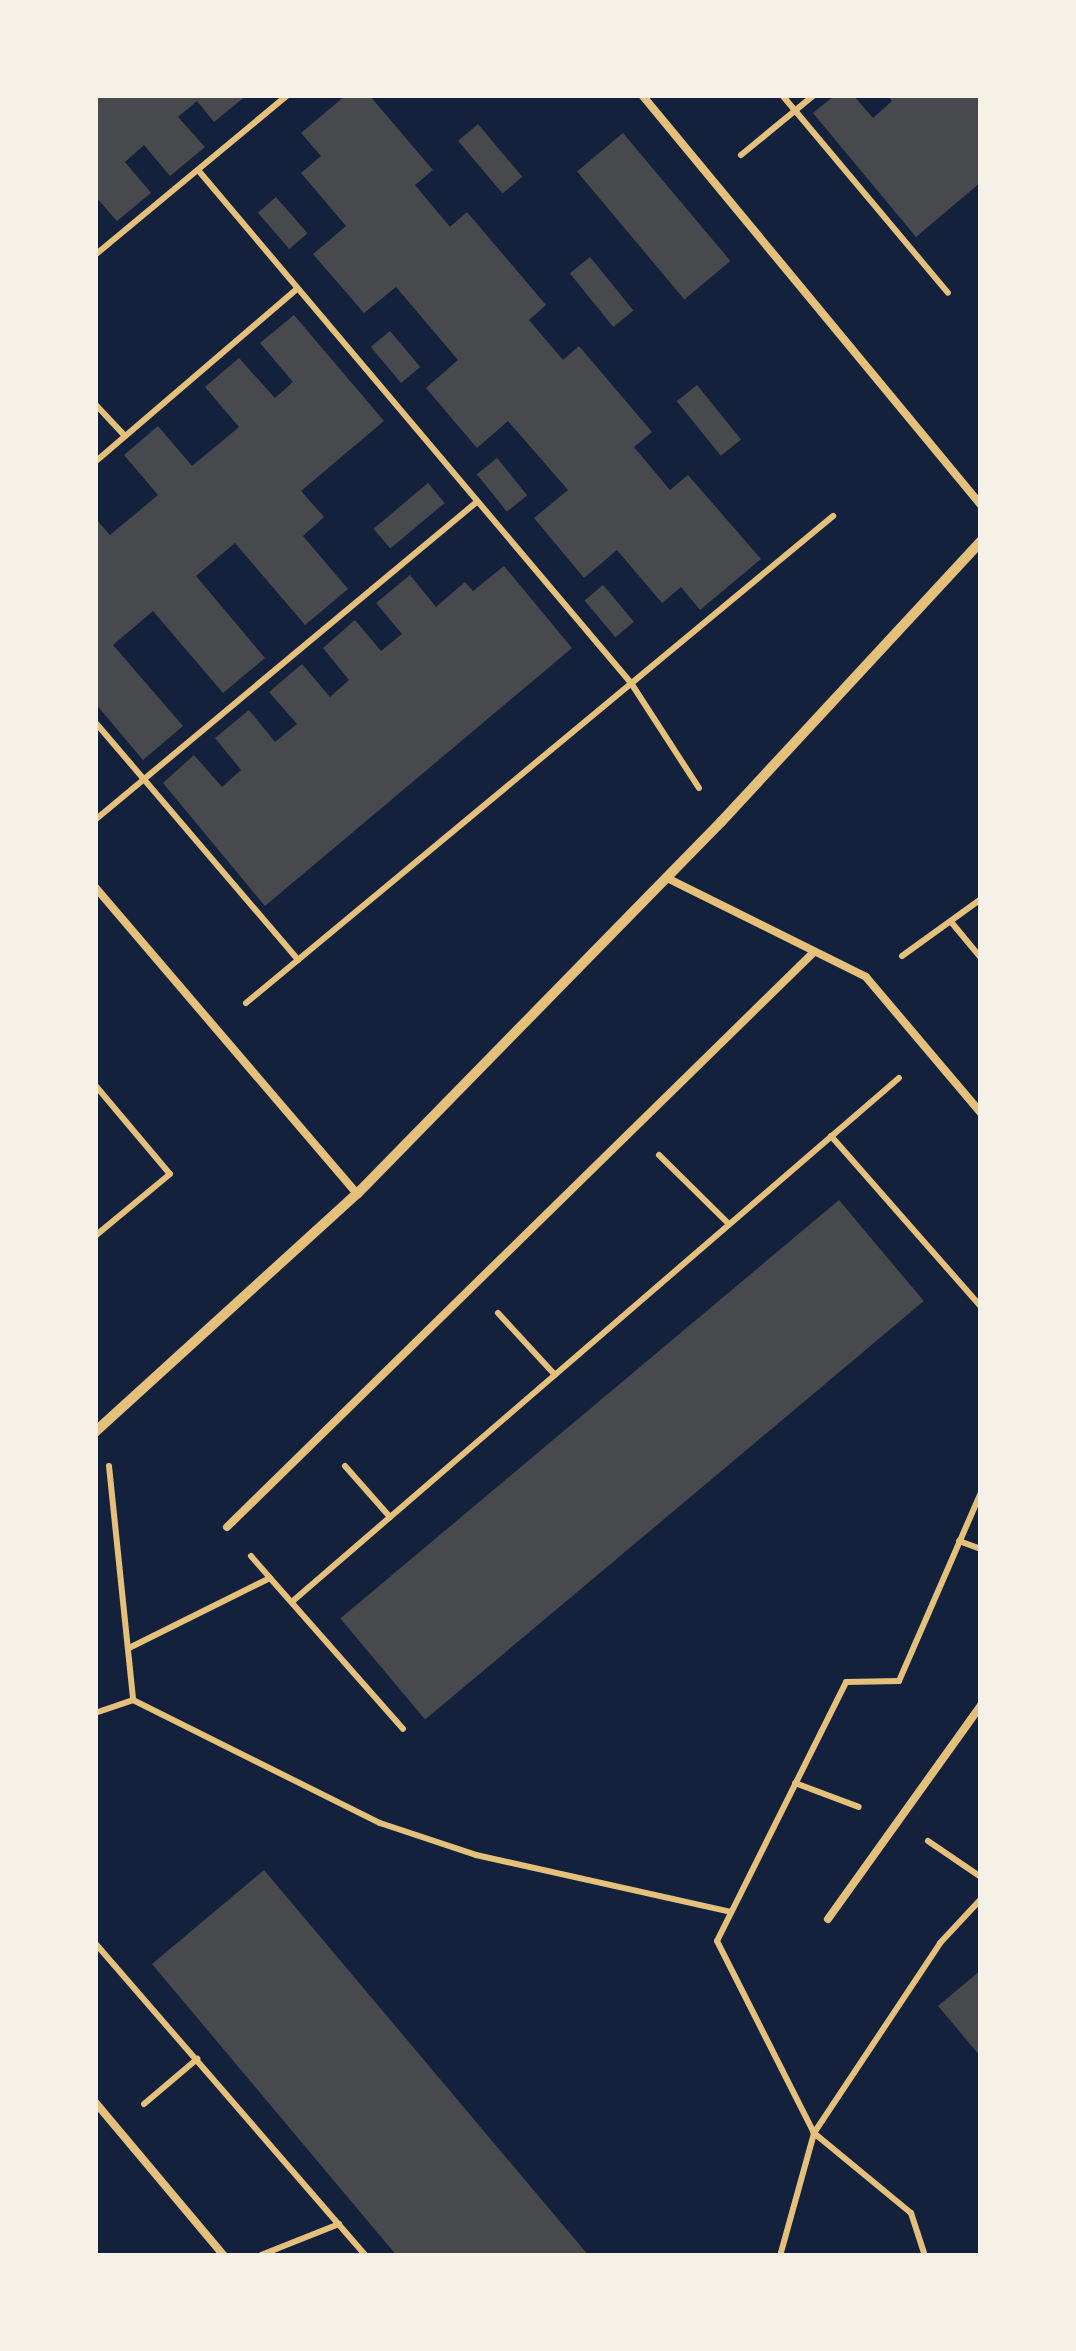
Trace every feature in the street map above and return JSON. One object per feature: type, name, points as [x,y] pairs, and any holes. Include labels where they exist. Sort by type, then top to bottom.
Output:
[{"type":"street","points":[[95,1432],[357,1194],[721,822],[981,541]]},
{"type":"lane","points":[[642,95],[981,505]]},
{"type":"lane","points":[[667,878],[866,978],[981,1113]]},
{"type":"lane","points":[[95,886],[357,1194]]},
{"type":"lane","points":[[227,1526],[812,953]]},
{"type":"lane","points":[[828,1920],[981,1705]]},
{"type":"lane","points":[[95,2102],[224,2256]]},
{"type":"path","points":[[95,255],[288,95]]},
{"type":"path","points":[[782,95],[948,294]]},
{"type":"path","points":[[712,179],[814,95]]},
{"type":"path","points":[[198,170],[630,684],[721,822]]},
{"type":"path","points":[[95,462],[297,288]]},
{"type":"path","points":[[95,404],[125,436]]},
{"type":"path","points":[[95,820],[477,502]]},
{"type":"path","points":[[216,1028],[833,516]]},
{"type":"path","points":[[95,722],[298,960]]},
{"type":"path","points":[[866,978],[952,923],[981,898]]},
{"type":"path","points":[[952,923],[981,958]]},
{"type":"path","points":[[294,1600],[929,1052]]},
{"type":"path","points":[[95,1085],[170,1174],[95,1236]]},
{"type":"path","points":[[632,1130],[729,1224]]},
{"type":"path","points":[[831,1136],[981,1307]]},
{"type":"path","points":[[473,1286],[555,1375]]},
{"type":"path","points":[[105,1423],[133,1700]]},
{"type":"path","points":[[320,1436],[390,1518]]},
{"type":"path","points":[[924,2256],[911,2213],[814,2133],[717,1941],[846,1682],[899,1681],[981,1492]]},
{"type":"path","points":[[960,1541],[981,1549]]},
{"type":"path","points":[[128,1648],[270,1578],[294,1600],[403,1729]]},
{"type":"path","points":[[95,1713],[133,1700],[380,1824],[476,1856],[732,1912]]},
{"type":"path","points":[[780,2256],[814,2133],[940,1943],[981,1899]]},
{"type":"path","points":[[95,1944],[366,2256]]},
{"type":"path","points":[[259,2256],[339,2224]]},
{"type":"building","points":[[95,95],[247,95],[214,122],[197,101],[178,117],[205,147],[170,176],[144,145],[125,162],[151,193],[117,221],[95,196]]},
{"type":"building","points":[[346,95],[369,95],[433,170],[415,185],[450,227],[467,212],[546,305],[529,320],[563,360],[579,346],[652,432],[634,447],[670,490],[688,475],[761,559],[700,610],[681,587],[662,603],[617,550],[584,578],[534,518],[568,490],[508,421],[477,448],[426,388],[458,360],[396,287],[364,313],[313,254],[346,226],[301,173],[321,156],[301,133]]},
{"type":"building","points":[[835,95],[853,95],[873,118],[892,101],[887,95],[981,95],[981,182],[916,237],[813,113]]},
{"type":"building","points":[[478,124],[522,177],[502,194],[458,141]]},
{"type":"building","points":[[623,133],[730,261],[684,299],[577,172]]},
{"type":"building","points":[[276,197],[307,233],[289,249],[258,213]]},
{"type":"building","points":[[590,257],[633,311],[613,327],[570,273]]},
{"type":"building","points":[[294,315],[384,421],[301,491],[324,517],[303,536],[348,589],[305,625],[235,543],[196,576],[265,658],[223,693],[153,611],[113,645],[183,726],[143,760],[95,703],[95,518],[110,535],[158,495],[124,455],[158,426],[192,466],[239,427],[205,387],[239,358],[275,398],[293,382],[260,343]]},
{"type":"building","points":[[390,331],[420,367],[401,383],[371,347]]},
{"type":"building","points":[[697,385],[741,439],[721,456],[677,401]]},
{"type":"building","points":[[497,458],[527,495],[507,512],[477,474]]},
{"type":"building","points":[[428,483],[445,503],[390,549],[374,529]]},
{"type":"building","points":[[504,566],[572,648],[265,906],[163,783],[194,755],[222,787],[241,770],[215,738],[249,710],[275,742],[297,724],[269,692],[302,664],[330,697],[349,680],[323,648],[355,620],[381,651],[402,634],[376,603],[410,575],[436,607],[465,582],[473,591]]},
{"type":"building","points":[[603,585],[634,622],[615,637],[585,600]]},
{"type":"building","points":[[839,1200],[924,1301],[425,1720],[340,1618]]},
{"type":"building","points":[[264,1870],[589,2256],[397,2256],[152,1964]]},
{"type":"building","points":[[981,1970],[981,2057],[938,2006]]}]
